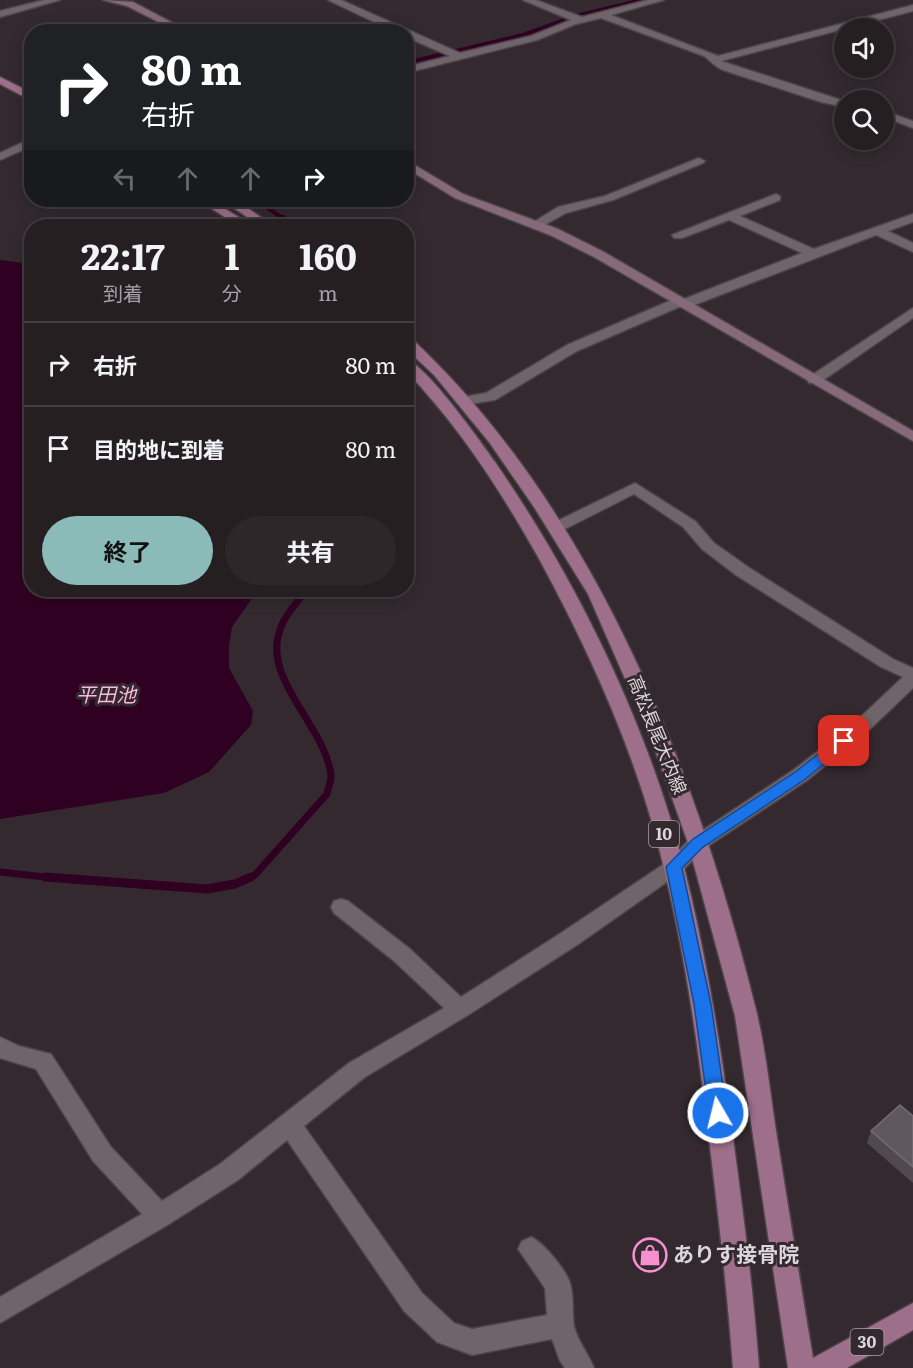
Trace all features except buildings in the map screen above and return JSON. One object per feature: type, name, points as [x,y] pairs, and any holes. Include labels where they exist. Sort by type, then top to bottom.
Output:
[{"type":"main road","points":[[0,67],[24,80]]},
{"type":"main road","points":[[0,80],[24,94]]},
{"type":"main road","points":[[216,207],[235,219]]},
{"type":"main road","points":[[237,207],[257,219]]},
{"type":"main road","name":"高松長尾大内線","points":[[414,349],[439,372],[494,439],[555,528],[596,594],[659,736],[698,843],[746,1016],[801,1368]]},
{"type":"main road","name":"高松長尾大内線","points":[[414,371],[474,443],[520,513],[569,597],[632,738],[650,786],[674,867],[707,1026],[729,1199],[746,1368]]},
{"type":"main road","name":"30","points":[[821,1368],[913,1316]]},
{"type":"street","points":[[0,14],[55,0]]},
{"type":"street","points":[[108,0],[130,4],[170,24]]},
{"type":"street","points":[[333,0],[387,24]]},
{"type":"street","points":[[528,0],[581,20]]},
{"type":"street","points":[[414,68],[534,38],[581,20],[659,0]]},
{"type":"street","points":[[715,60],[913,8]]},
{"type":"street","points":[[602,15],[707,54],[717,64],[727,69],[834,102]]},
{"type":"street","points":[[414,36],[460,57]]},
{"type":"street","points":[[894,118],[913,125]]},
{"type":"street","points":[[0,157],[24,145]]},
{"type":"street","points":[[535,225],[562,210],[609,198],[699,161]]},
{"type":"street","points":[[414,168],[459,196],[535,225],[598,254],[913,436]]},
{"type":"street","points":[[678,234],[776,198]]},
{"type":"street","points":[[731,216],[813,253]]},
{"type":"street","points":[[463,401],[490,397],[572,348],[681,303],[913,218]]},
{"type":"street","points":[[878,231],[913,248]]},
{"type":"street","points":[[814,380],[913,312]]},
{"type":"street","points":[[0,1311],[160,1216],[229,1172],[357,1070],[460,1010],[674,867],[698,843],[799,776],[859,729],[913,677],[742,571],[708,546],[689,524],[635,488],[555,528]]},
{"type":"street","points":[[341,908],[402,955],[460,1010]]},
{"type":"street","points":[[0,1046],[13,1054],[43,1061],[102,1154],[160,1216]]},
{"type":"street","points":[[289,1124],[412,1302],[447,1334],[472,1342],[561,1325]]},
{"type":"street","points":[[531,1249],[558,1284],[561,1325],[569,1352],[581,1368]]},
{"type":"water","name":"平田池","points":[[0,260],[24,263],[24,597],[253,597],[232,627],[229,645],[229,668],[253,711],[251,725],[209,772],[164,793],[0,819]]},
{"type":"waterway","points":[[414,61],[523,35],[576,16],[642,0]]},
{"type":"waterway","points":[[266,207],[283,218]]},
{"type":"waterway","points":[[247,878],[255,875],[327,794],[331,780],[327,758],[288,687],[280,669],[277,651],[279,633],[290,611],[301,597]]},
{"type":"waterway","points":[[0,872],[45,877]]},
{"type":"waterway","points":[[45,877],[207,889],[235,884],[251,877]]},
{"type":"waterway","points":[[45,877],[54,878]]},
{"type":"place","name":"ありす接骨院","points":[[650,1255]]},
{"type":"route","points":[[718,1113],[707,1026],[674,867],[698,843],[799,776],[844,741]]}]
